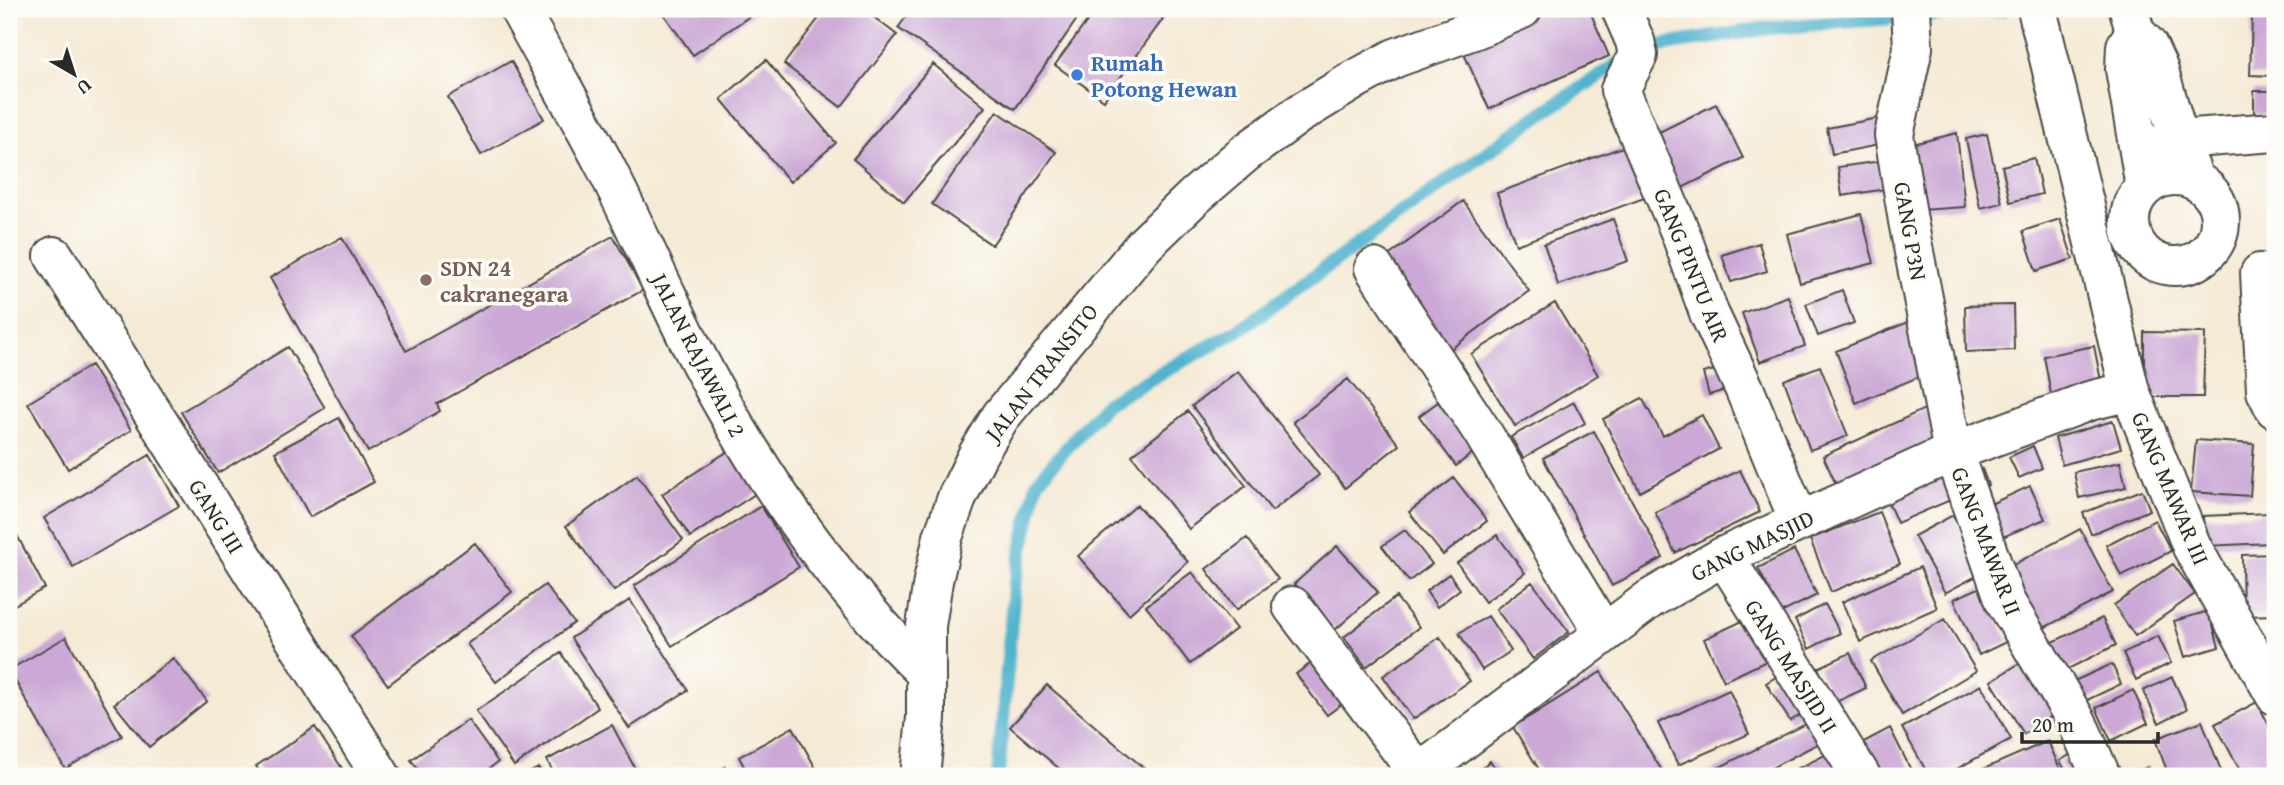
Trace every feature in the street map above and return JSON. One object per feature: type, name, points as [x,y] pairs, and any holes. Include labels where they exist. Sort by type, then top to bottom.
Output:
[{"type":"street","name":"JALAN RAJAWALI 2","points":[[519,9],[604,163],[693,350],[757,464],[857,600],[889,637],[925,671]]},
{"type":"street","name":"JALAN TRANSITO","points":[[920,776],[926,718],[926,626],[933,581],[943,537],[958,495],[1001,416],[1146,244],[1244,153],[1299,114],[1395,58],[1476,29],[1522,9]]},
{"type":"street","name":"GANG P3N","points":[[1911,9],[1913,48],[1894,135],[1953,452]]},
{"type":"street","points":[[2132,22],[2148,46],[2158,68],[2194,181]]},
{"type":"street","points":[[2132,22],[2126,47],[2125,69],[2142,169],[2130,221],[2132,236],[2140,250],[2152,260],[2167,265],[2190,263],[2206,254],[2219,231],[2219,216],[2212,195],[2188,177],[2158,179],[2142,169]]},
{"type":"street","name":"GANG MAWAR III","points":[[2040,25],[2130,391],[2192,547],[2275,695]]},
{"type":"street","name":"GANG PINTU AIR","points":[[1631,35],[1620,90],[1680,232],[1709,313],[1744,388],[1799,521]]},
{"type":"street","points":[[2142,169],[2179,139],[2275,132]]},
{"type":"street","points":[[2206,254],[2216,256],[2232,267],[2268,272],[2266,391],[2275,408]]},
{"type":"street","name":"GANG III","points":[[54,256],[381,776]]},
{"type":"street","points":[[1374,268],[1481,430],[1603,632]]},
{"type":"street","name":"GANG MASJID","points":[[1418,775],[1650,598],[1724,556],[1953,452],[2089,401],[2130,391]]},
{"type":"street","name":"GANG MAWAR II","points":[[1953,452],[2005,601],[2077,722],[2101,776]]},
{"type":"street","name":"GANG MASJID II","points":[[1724,556],[1861,776]]},
{"type":"street","points":[[1292,606],[1418,775]]},
{"type":"building","points":[[660,9],[760,9],[693,55]]},
{"type":"building","points":[[826,9],[863,9],[897,35],[841,107],[784,64]]},
{"type":"building","points":[[912,9],[1084,9],[1015,109],[898,28]]},
{"type":"building","points":[[1096,9],[1150,9],[1163,19],[1104,100],[1055,65]]},
{"type":"building","points":[[1543,9],[1589,9],[1609,56],[1489,109],[1460,45]]},
{"type":"building","points":[[2252,17],[2275,18],[2275,76],[2250,75]]},
{"type":"building","points":[[766,60],[836,143],[790,182],[721,99]]},
{"type":"building","points":[[511,61],[544,119],[481,155],[448,97]]},
{"type":"building","points":[[933,64],[985,107],[904,202],[853,159]]},
{"type":"building","points":[[2254,91],[2275,91],[2275,114],[2254,114]]},
{"type":"building","points":[[1716,104],[1743,158],[1676,191],[1649,137]]},
{"type":"building","points":[[997,111],[1056,152],[992,245],[932,204]]},
{"type":"building","points":[[1879,118],[1884,144],[1832,154],[1827,128]]},
{"type":"building","points":[[1957,133],[1965,207],[1920,210],[1905,146]]},
{"type":"building","points":[[1987,134],[2002,203],[1980,208],[1966,139]]},
{"type":"building","points":[[1628,145],[1647,197],[1516,245],[1497,193]]},
{"type":"building","points":[[2034,158],[2042,194],[2010,202],[2002,166]]},
{"type":"building","points":[[1882,161],[1886,189],[1842,196],[1838,167]]},
{"type":"building","points":[[1463,201],[1529,291],[1448,351],[1383,260]]},
{"type":"building","points":[[1861,214],[1874,263],[1800,283],[1787,234]]},
{"type":"building","points":[[1613,219],[1628,261],[1558,285],[1544,244]]},
{"type":"building","points":[[2060,219],[2073,259],[2036,271],[2023,231]]},
{"type":"building","points":[[613,236],[643,290],[437,404],[440,411],[368,452],[270,278],[342,237],[406,351]]},
{"type":"building","points":[[1759,243],[1767,271],[1731,282],[1722,255]]},
{"type":"building","points":[[1842,290],[1854,323],[1818,336],[1806,304]]},
{"type":"building","points":[[1788,296],[1805,346],[1760,362],[1742,313]]},
{"type":"building","points":[[1555,303],[1598,375],[1515,426],[1471,354]]},
{"type":"building","points":[[2013,305],[2014,350],[1966,352],[1965,306]]},
{"type":"building","points":[[1916,319],[1926,374],[1856,403],[1836,351]]},
{"type":"building","points":[[2144,332],[2205,333],[2203,397],[2144,397]]},
{"type":"building","points":[[2094,346],[2103,391],[2052,400],[2044,356]]},
{"type":"building","points":[[288,347],[325,408],[218,473],[181,412]]},
{"type":"building","points":[[91,365],[131,430],[68,469],[28,403]]},
{"type":"building","points":[[1820,366],[1848,436],[1810,450],[1784,380]]},
{"type":"building","points":[[1722,368],[1729,389],[1709,395],[1703,373]]},
{"type":"building","points":[[1238,371],[1319,475],[1272,511],[1192,406]]},
{"type":"building","points":[[1348,379],[1399,445],[1345,488],[1293,422]]},
{"type":"building","points":[[1642,398],[1663,436],[1702,415],[1719,449],[1640,492],[1603,419]]},
{"type":"building","points":[[1438,402],[1475,451],[1456,466],[1419,416]]},
{"type":"building","points":[[1574,402],[1585,423],[1523,458],[1511,437]]},
{"type":"building","points":[[1933,405],[1946,443],[1840,493],[1823,456]]},
{"type":"building","points":[[1188,411],[1246,486],[1189,529],[1132,455]]},
{"type":"building","points":[[339,418],[374,482],[310,517],[275,452]]},
{"type":"building","points":[[2113,421],[2121,448],[2062,465],[2055,438]]},
{"type":"building","points":[[1594,431],[1663,558],[1612,586],[1543,458]]},
{"type":"building","points":[[2196,440],[2254,444],[2250,496],[2191,492]]},
{"type":"building","points":[[2033,446],[2042,468],[2019,478],[2009,457]]},
{"type":"building","points":[[730,450],[758,492],[690,537],[662,494]]},
{"type":"building","points":[[150,455],[179,506],[73,567],[44,518]]},
{"type":"building","points":[[2120,462],[2126,487],[2079,498],[2074,472]]},
{"type":"building","points":[[1982,469],[1988,485],[1973,492],[1967,476]]},
{"type":"building","points":[[1740,470],[1760,512],[1675,553],[1655,512]]},
{"type":"building","points":[[637,475],[683,540],[614,591],[566,526]]},
{"type":"building","points":[[1945,476],[1955,498],[1897,523],[1888,502]]},
{"type":"building","points":[[1454,478],[1487,521],[1443,555],[1409,512]]},
{"type":"building","points":[[2030,486],[2045,519],[1998,539],[1984,507]]},
{"type":"building","points":[[2142,490],[2150,510],[2091,534],[2083,513]]},
{"type":"building","points":[[1137,505],[1188,562],[1129,614],[1078,556]]},
{"type":"building","points":[[761,506],[799,567],[672,646],[634,586]]},
{"type":"building","points":[[1879,512],[1900,564],[1831,592],[1810,539]]},
{"type":"building","points":[[2270,513],[2271,543],[2204,546],[2203,516]]},
{"type":"building","points":[[1953,515],[1984,572],[1945,593],[1914,536]]},
{"type":"building","points":[[2155,520],[2171,551],[2121,576],[2106,545]]},
{"type":"building","points":[[11,524],[45,588],[9,608],[9,525]]},
{"type":"building","points":[[2080,529],[2113,592],[2040,630],[2007,568]]},
{"type":"building","points":[[1405,530],[1432,564],[1409,581],[1382,546]]},
{"type":"building","points":[[1497,535],[1525,573],[1485,602],[1457,563]]},
{"type":"building","points":[[1247,538],[1278,579],[1236,610],[1206,569]]},
{"type":"building","points":[[475,543],[512,592],[388,685],[351,636]]},
{"type":"building","points":[[1337,546],[1378,592],[1335,630],[1294,584]]},
{"type":"building","points":[[1794,550],[1817,595],[1781,613],[1758,568]]},
{"type":"building","points":[[2275,554],[2275,615],[2243,616],[2242,555]]},
{"type":"building","points":[[2173,564],[2195,594],[2135,636],[2114,605]]},
{"type":"building","points":[[1920,567],[1937,608],[1860,642],[1842,602]]},
{"type":"building","points":[[1192,572],[1236,629],[1190,664],[1146,606]]},
{"type":"building","points":[[1449,574],[1460,589],[1437,607],[1426,591]]},
{"type":"building","points":[[1532,582],[1569,632],[1533,659],[1496,609]]},
{"type":"building","points":[[545,585],[574,623],[496,682],[467,644]]},
{"type":"building","points":[[1983,586],[2008,641],[1979,655],[1954,599]]},
{"type":"building","points":[[1396,597],[1419,627],[1366,667],[1344,637]]},
{"type":"building","points":[[630,600],[688,690],[629,728],[571,638]]},
{"type":"building","points":[[1825,604],[1840,633],[1809,649],[1795,620]]},
{"type":"building","points":[[2209,611],[2219,647],[2185,657],[2174,621]]},
{"type":"building","points":[[1488,616],[1511,651],[1482,670],[1459,633]]},
{"type":"building","points":[[1753,616],[1773,658],[1724,681],[1704,639]]},
{"type":"building","points":[[2102,618],[2116,645],[2066,670],[2053,642]]},
{"type":"building","points":[[1945,619],[1976,671],[1902,715],[1871,661]]},
{"type":"building","points":[[2158,636],[2171,663],[2136,680],[2123,653]]},
{"type":"building","points":[[66,637],[122,736],[65,769],[9,670]]},
{"type":"building","points":[[1440,637],[1470,681],[1413,719],[1383,676]]},
{"type":"building","points":[[561,653],[598,708],[514,766],[476,711]]},
{"type":"building","points":[[1850,653],[1866,688],[1834,703],[1818,668]]},
{"type":"building","points":[[2030,657],[2062,710],[2024,734],[1991,681]]},
{"type":"building","points":[[173,658],[207,701],[149,747],[114,704]]},
{"type":"building","points":[[1317,659],[1347,700],[1327,715],[1296,674]]},
{"type":"building","points":[[2112,664],[2121,684],[2083,702],[2074,681]]},
{"type":"building","points":[[1786,671],[1809,710],[1790,721],[1766,683]]},
{"type":"building","points":[[1601,672],[1664,774],[1661,776],[1543,776],[1513,727]]},
{"type":"building","points":[[2172,677],[2187,709],[2159,723],[2143,691]]},
{"type":"building","points":[[1047,685],[1153,776],[1068,776],[1010,727]]},
{"type":"building","points":[[1981,685],[2011,739],[1944,776],[1929,776],[1902,728]]},
{"type":"building","points":[[1729,690],[1749,734],[1678,765],[1658,723]]},
{"type":"building","points":[[2133,690],[2148,723],[2111,741],[2096,708]]},
{"type":"building","points":[[2257,702],[2275,737],[2275,776],[2243,776],[2215,724]]},
{"type":"building","points":[[468,720],[498,762],[479,776],[423,776],[411,760]]},
{"type":"building","points":[[1812,721],[1823,741],[1756,776],[1702,776]]},
{"type":"building","points":[[2202,721],[2223,776],[2169,776],[2155,739]]},
{"type":"building","points":[[612,725],[639,776],[555,776],[547,760]]},
{"type":"building","points":[[315,727],[347,776],[262,776],[256,766]]},
{"type":"building","points":[[793,727],[820,776],[749,776],[739,757]]},
{"type":"building","points":[[1890,728],[1914,776],[1873,776],[1858,745]]},
{"type":"building","points":[[2048,741],[2063,776],[1981,776],[1979,771]]},
{"type":"building","points":[[2079,749],[2096,776],[2068,776],[2060,761]]},
{"type":"building","points":[[1829,753],[1841,776],[1783,776]]},
{"type":"building","points":[[1490,761],[1502,776],[1472,776]]},
{"type":"building","points":[[725,767],[730,776],[710,776]]},
{"type":"building","points":[[2148,767],[2152,776],[2125,776]]},
{"type":"building","points":[[538,768],[543,776],[524,776]]},
{"type":"waterway","points":[[998,776],[1014,587],[1037,482],[1105,404],[1237,331],[1538,116],[1640,49],[1769,28],[2003,9]]},
{"type":"place","name":"Rumah Potong Hewan","points":[[1077,75]]},
{"type":"place","name":"SDN 24 cakranegara","points":[[426,280]]}]
